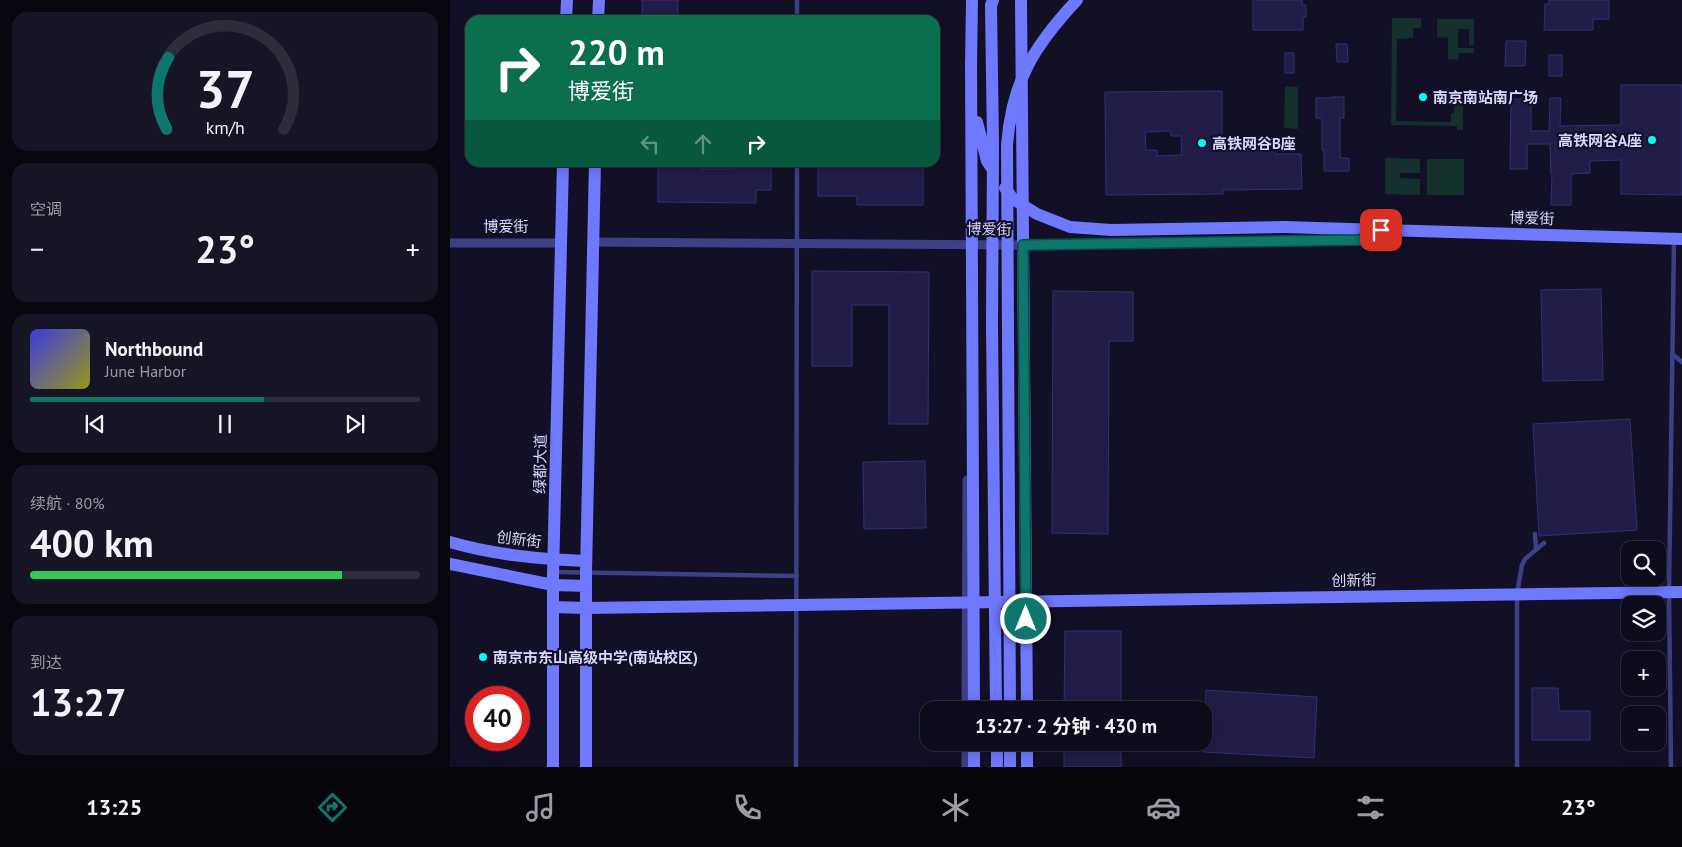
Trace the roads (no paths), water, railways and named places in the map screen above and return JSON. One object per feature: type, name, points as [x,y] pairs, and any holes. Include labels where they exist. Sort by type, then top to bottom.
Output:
[{"type":"main road","points":[[566,15],[567,0]]},
{"type":"main road","points":[[598,15],[599,0]]},
{"type":"main road","points":[[971,0],[974,701]]},
{"type":"main road","points":[[993,0],[991,5],[992,325],[996,701]]},
{"type":"main road","points":[[1021,0],[1027,701]]},
{"type":"main road","points":[[1010,701],[1007,323],[1007,145],[1009,121],[1016,92],[1025,69],[1040,44],[1076,0]]},
{"type":"main road","name":"博爱街","points":[[971,60],[974,107],[979,135],[987,161],[1012,199],[1037,214],[1070,226],[1111,230],[1284,227],[1678,239]]},
{"type":"main road","name":"绿都大道","points":[[553,767],[553,572],[563,167]]},
{"type":"main road","points":[[586,767],[586,567],[595,167]]},
{"type":"main road","name":"创新街","points":[[450,542],[553,572],[586,586]]},
{"type":"main road","name":"创新街","points":[[450,564],[553,572],[586,567]]},
{"type":"main road","name":"创新街","points":[[553,607],[1676,592]]},
{"type":"main road","points":[[974,751],[974,767]]},
{"type":"main road","points":[[997,751],[997,767]]},
{"type":"main road","points":[[1010,751],[1010,767]]},
{"type":"main road","points":[[1027,751],[1027,767]]},
{"type":"street","points":[[966,701],[971,0]]},
{"type":"street","name":"博爱街","points":[[593,242],[1023,245],[1360,240],[1381,230]]},
{"type":"street","name":"博爱街","points":[[450,243],[561,242]]},
{"type":"street","points":[[966,751],[966,767]]},
{"type":"lane","points":[[797,0],[797,15]]},
{"type":"lane","points":[[796,767],[797,167]]},
{"type":"lane","points":[[1671,767],[1676,592],[1672,354],[1678,239]]},
{"type":"lane","points":[[1672,354],[1682,362]]},
{"type":"lane","points":[[1535,534],[1536,548]]},
{"type":"lane","points":[[1517,767],[1518,594],[1524,559],[1544,543]]},
{"type":"lane","points":[[586,567],[797,576]]},
{"type":"place","name":"南京南站南广场","points":[[1423,97]]},
{"type":"place","name":"高铁网谷A座","points":[[1652,140]]},
{"type":"place","name":"高铁网谷B座","points":[[1202,143]]},
{"type":"place","name":"南京市东山高级中学(南站校区)","points":[[483,657]]}]
